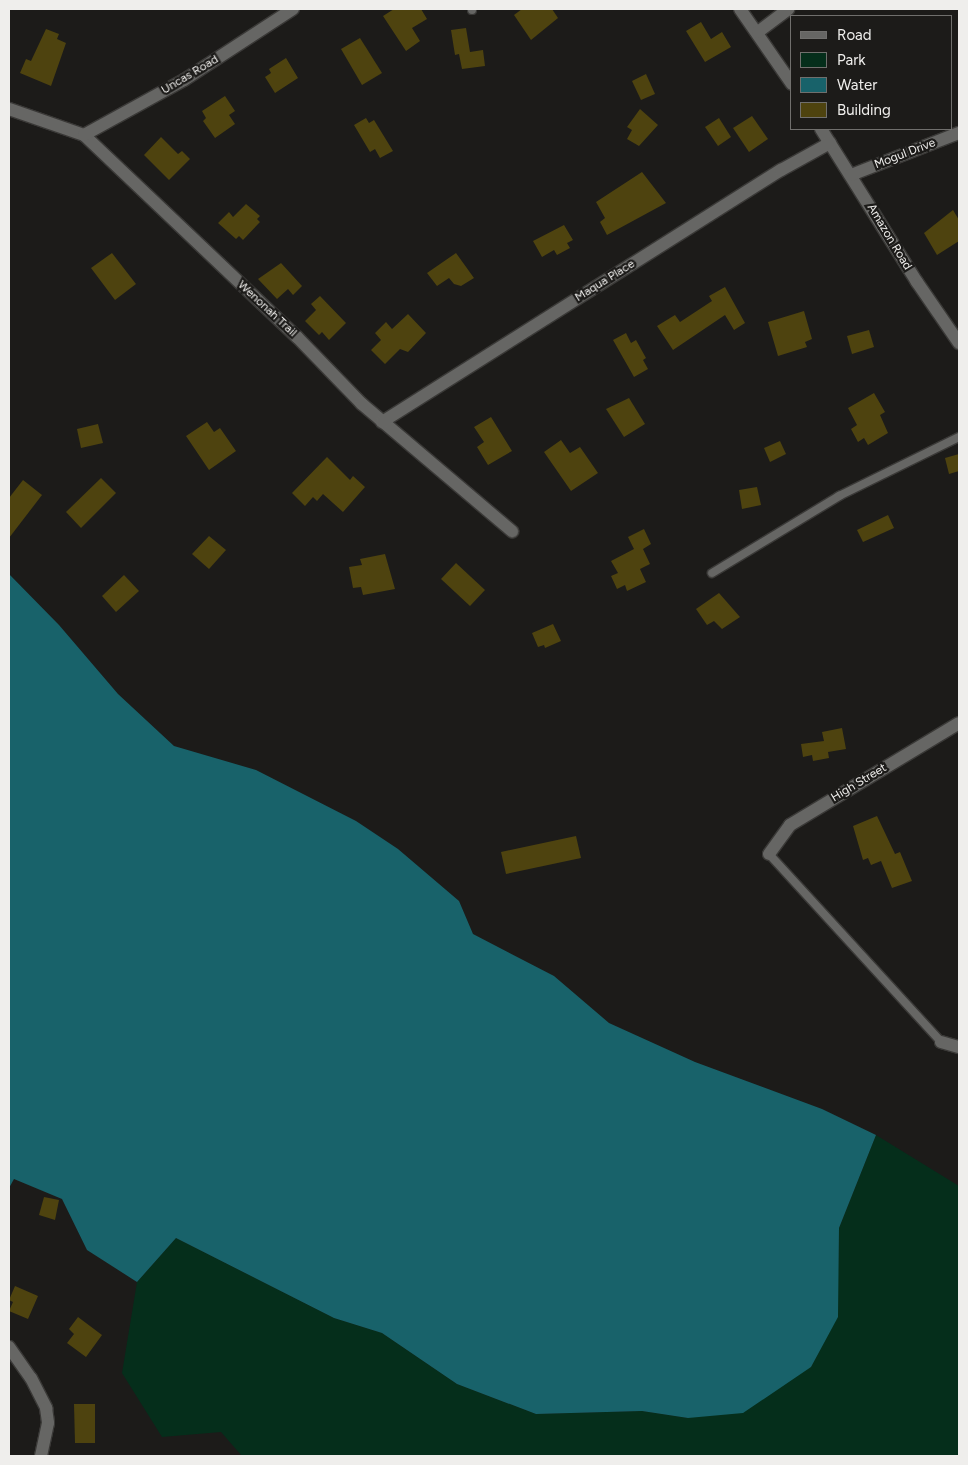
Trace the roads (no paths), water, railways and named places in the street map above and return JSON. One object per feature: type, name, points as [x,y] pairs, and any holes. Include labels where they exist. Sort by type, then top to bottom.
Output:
[{"type":"street","name":"Uncas Road","points":[[84,135],[184,80],[293,9]]},
{"type":"street","points":[[740,9],[758,32],[790,81]]},
{"type":"street","points":[[758,32],[788,9]]},
{"type":"street","name":"Wenonah Trail","points":[[9,109],[84,135],[382,422],[512,531]]},
{"type":"street","name":"Amazon Road","points":[[822,130],[917,282],[959,342]]},
{"type":"street","name":"Mogul Drive","points":[[851,175],[959,133]]},
{"type":"street","name":"Maqua Place","points":[[382,422],[781,170],[830,143]]},
{"type":"street","name":"High Street","points":[[769,854],[790,825],[959,722]]},
{"type":"street","points":[[941,1042],[959,1047]]},
{"type":"street","points":[[9,1347],[31,1378],[46,1408],[48,1423],[41,1456]]},
{"type":"lane","points":[[712,573],[839,496],[959,437]]},
{"type":"lane","points":[[769,854],[941,1042]]},
{"type":"water","points":[[9,574],[59,625],[118,694],[174,746],[256,770],[356,821],[398,849],[459,901],[473,934],[554,976],[609,1023],[695,1062],[822,1109],[876,1135],[839,1228],[838,1317],[811,1367],[743,1413],[688,1418],[642,1411],[536,1414],[457,1384],[382,1333],[334,1318],[176,1238],[137,1282],[87,1250],[62,1199],[14,1179],[9,1188]]}]
